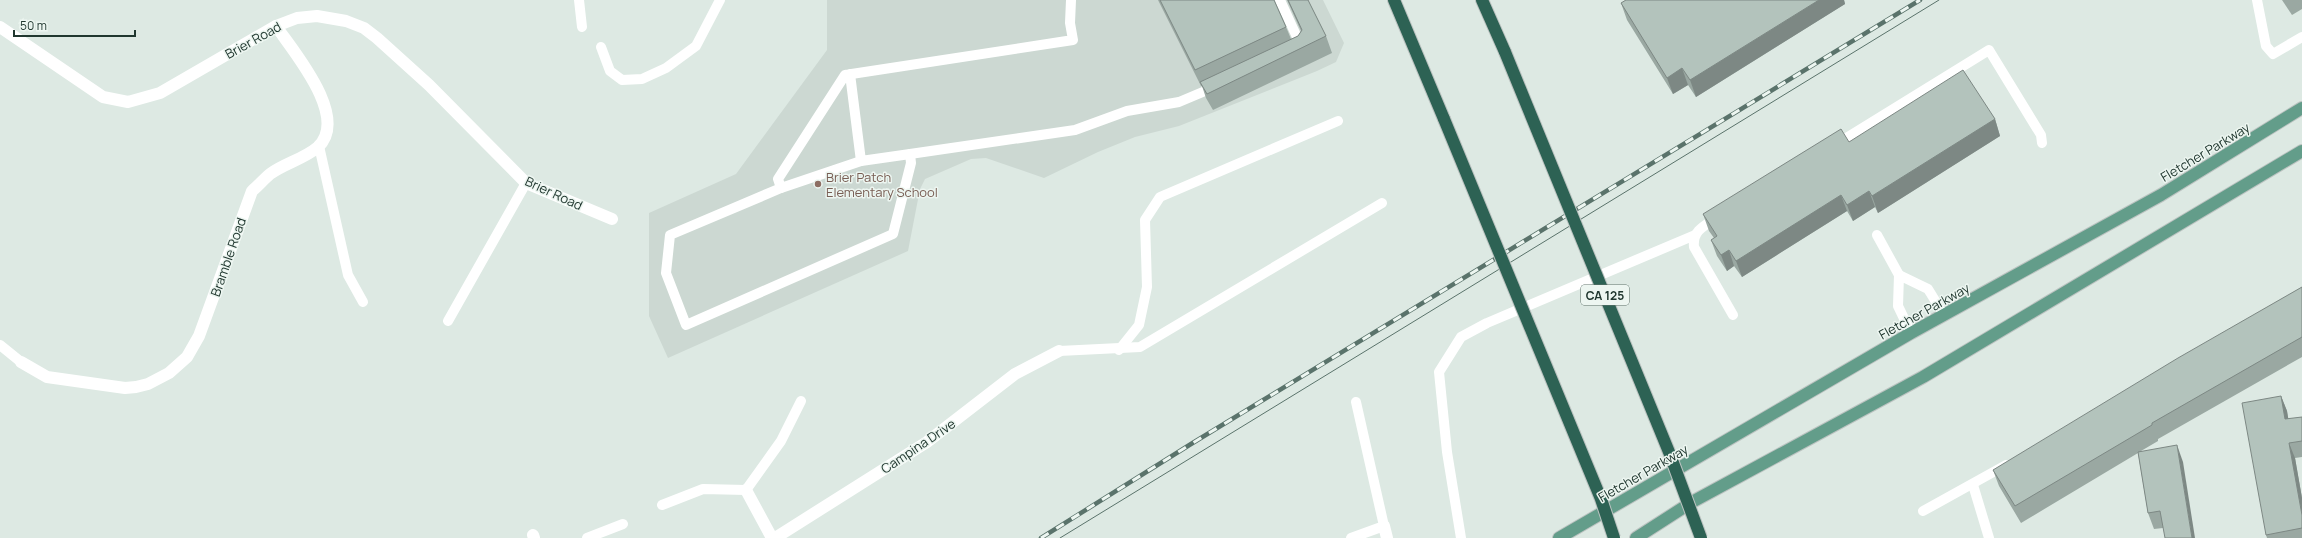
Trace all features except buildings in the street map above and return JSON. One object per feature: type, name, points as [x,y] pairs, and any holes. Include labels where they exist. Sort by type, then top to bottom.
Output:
[{"type":"highway","points":[[1394,0],[1601,499],[1614,538]]},
{"type":"highway","name":"CA 125","points":[[1482,0],[1505,52],[1669,452],[1701,538]]},
{"type":"main road","name":"Fletcher Parkway","points":[[1559,538],[1911,333],[2161,195],[2302,108]]},
{"type":"main road","points":[[1636,538],[1692,502],[1924,377],[2302,152]]},
{"type":"street","name":"Brier Road","points":[[0,27],[102,97],[128,102],[160,93],[276,26],[297,18],[317,16],[346,21],[364,28],[428,85],[526,183],[612,219]]},
{"type":"street","points":[[276,26],[321,93],[326,114],[326,132],[319,146]]},
{"type":"street","name":"Bramble Road","points":[[21,362],[47,377],[124,388],[148,384],[169,374],[187,357],[199,336],[252,191],[271,174],[319,146]]},
{"type":"street","name":"Campina Drive","points":[[774,538],[927,442],[1015,374],[1058,350]]},
{"type":"street","points":[[746,490],[774,538]]},
{"type":"lane","points":[[579,0],[582,27]]},
{"type":"lane","points":[[602,47],[610,70],[622,80],[642,79],[666,68],[696,46],[720,0]]},
{"type":"lane","points":[[781,188],[778,179],[845,75],[1073,40],[1070,23],[1071,0]]},
{"type":"lane","points":[[1280,0],[1301,46],[1288,52]]},
{"type":"lane","points":[[2256,0],[2266,46],[2273,54],[2302,37]]},
{"type":"lane","points":[[1827,150],[1989,50],[2042,135],[2042,143]]},
{"type":"lane","points":[[850,74],[861,161]]},
{"type":"lane","points":[[910,154],[911,163],[893,234],[686,325],[666,273],[670,235],[781,188],[861,161],[1076,130],[1127,111],[1179,102],[1225,82]]},
{"type":"lane","points":[[1119,350],[1139,325],[1147,287],[1145,220],[1160,197],[1338,121]]},
{"type":"lane","points":[[319,146],[348,275],[363,302]]},
{"type":"lane","points":[[448,321],[526,183]]},
{"type":"lane","points":[[1058,350],[1119,350],[1140,347],[1382,203]]},
{"type":"lane","points":[[1725,213],[1698,230],[1695,235],[1694,247],[1733,315]]},
{"type":"lane","points":[[1460,538],[1439,372],[1461,337],[1487,323],[1695,235]]},
{"type":"lane","points":[[1877,235],[1899,275],[1898,306],[1911,333]]},
{"type":"lane","points":[[1899,275],[1928,289],[1944,315]]},
{"type":"lane","points":[[0,346],[21,362]]},
{"type":"lane","points":[[662,505],[703,489],[746,490],[781,442],[801,400]]},
{"type":"lane","points":[[1351,538],[1386,532],[1356,402]]},
{"type":"lane","points":[[1923,511],[1973,485],[2013,461]]},
{"type":"lane","points":[[1973,485],[1989,538]]},
{"type":"lane","points":[[586,538],[623,524]]},
{"type":"shaded area","name":"Brier Patch Elementary School","points":[[827,0],[1323,0],[1344,43],[1336,62],[1317,71],[1179,126],[1135,137],[1098,152],[1044,178],[986,158],[971,159],[925,179],[920,189],[908,251],[668,358],[649,316],[649,213],[736,174],[827,50]]},
{"type":"tram line","points":[[1060,538],[1939,0]]},
{"type":"railway","points":[[1041,538],[1191,444],[1920,0]]},
{"type":"place","name":"Brier Patch Elementary School","points":[[818,184]]}]
